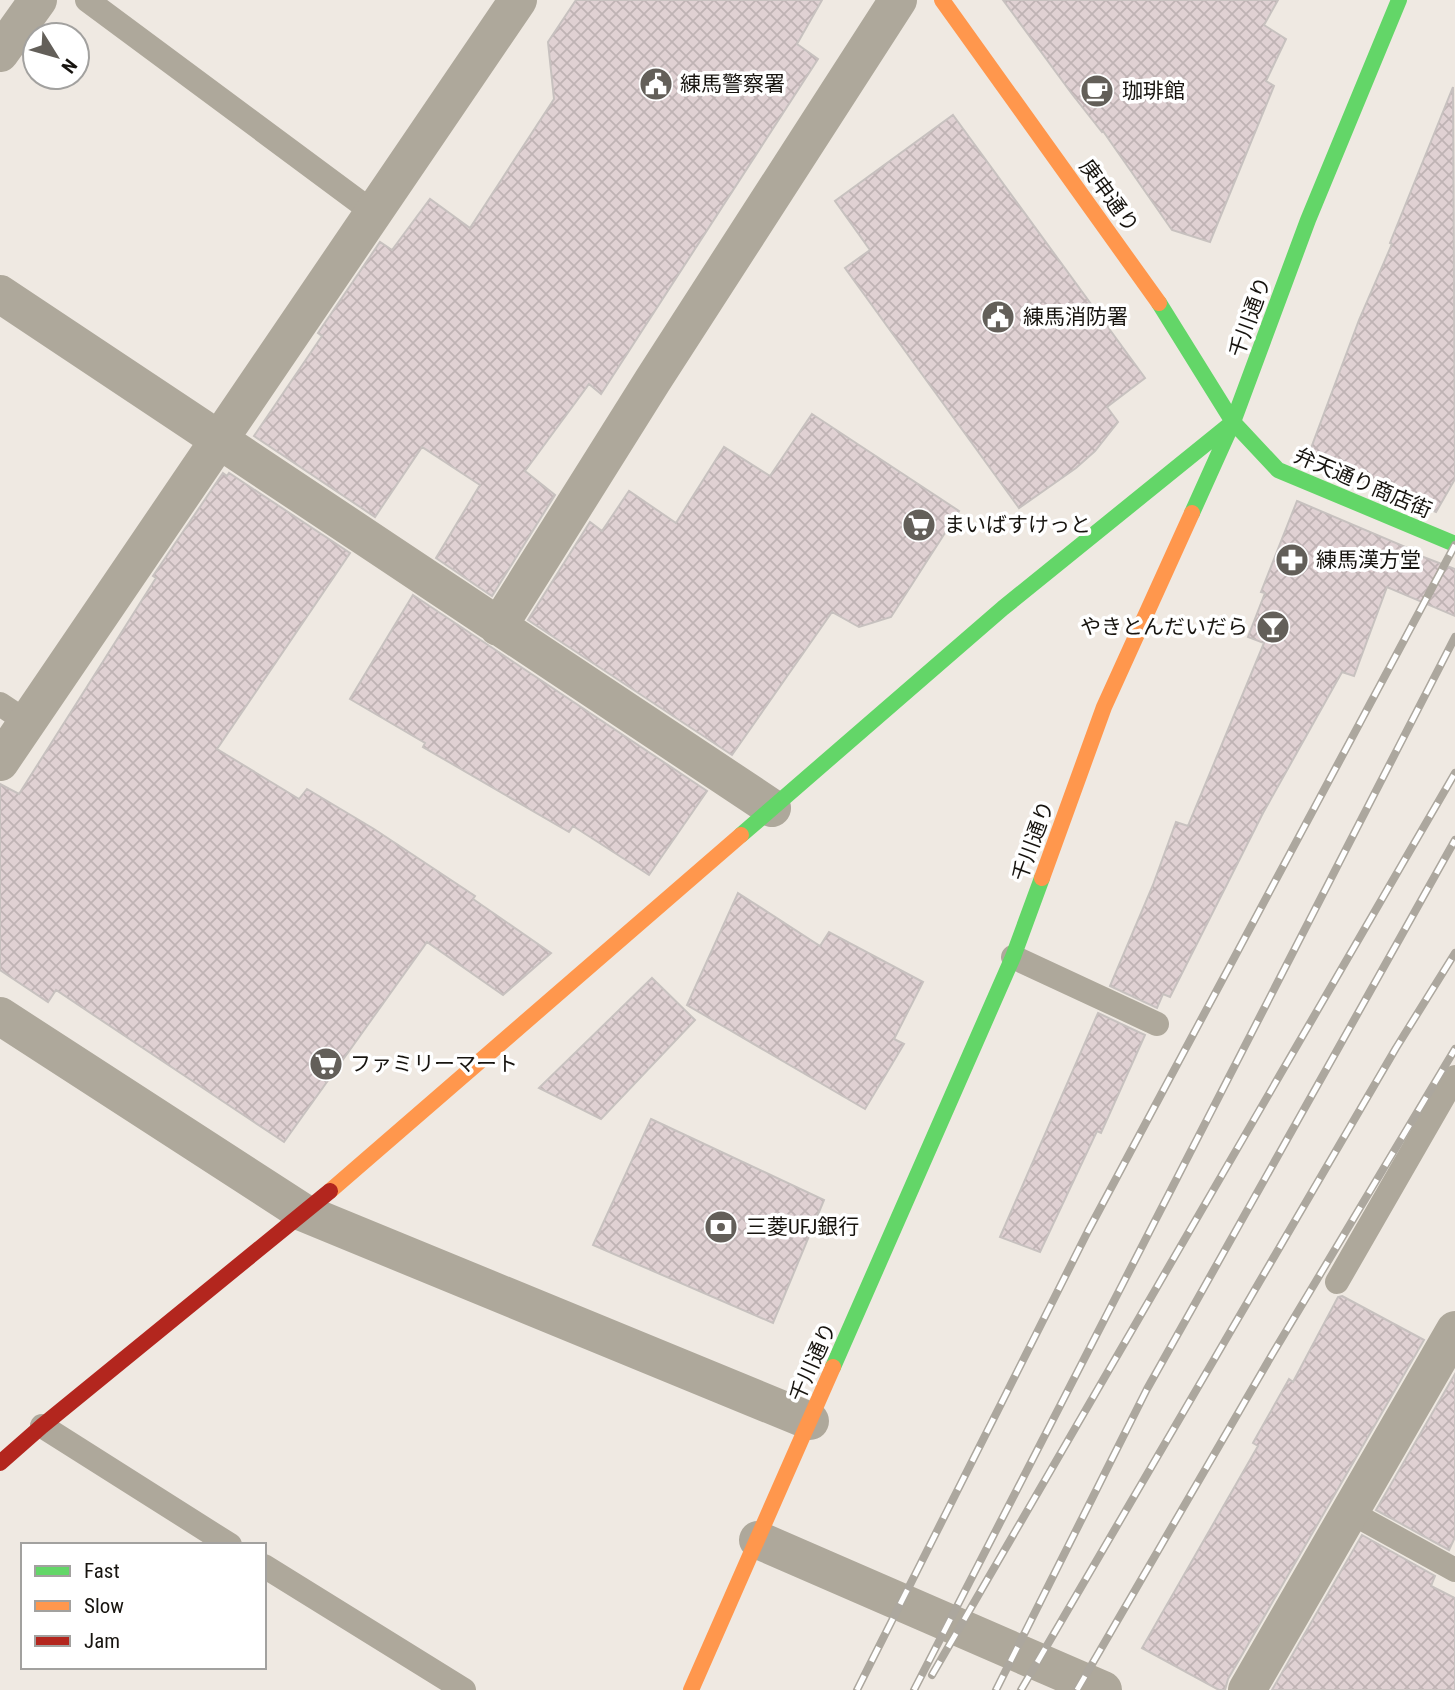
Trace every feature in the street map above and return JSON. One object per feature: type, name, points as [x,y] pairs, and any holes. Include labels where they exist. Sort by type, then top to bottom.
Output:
[{"type":"main road","name":"庚申通り","points":[[942,0],[1167,314],[1233,422]]},
{"type":"main road","name":"千川通り","points":[[691,1690],[1013,957],[1104,707],[1233,422],[1308,220],[1399,0]]},
{"type":"main road","name":"弁天通り商店街","points":[[1233,422],[1278,471],[1455,544]]},
{"type":"main road","points":[[0,1463],[304,1213],[1003,608],[1233,422]]},
{"type":"street","points":[[0,53],[38,0]]},
{"type":"street","points":[[0,762],[14,713],[220,439],[518,0]]},
{"type":"street","points":[[498,627],[653,380],[898,0]]},
{"type":"street","points":[[0,294],[772,808]]},
{"type":"street","points":[[0,1016],[304,1213],[810,1421]]},
{"type":"street","points":[[1247,1690],[1455,1330]]},
{"type":"street","points":[[758,1539],[1104,1690]]},
{"type":"lane","points":[[87,0],[374,213]]},
{"type":"lane","points":[[1013,957],[1157,1024]]},
{"type":"lane","points":[[1336,1282],[1455,1077]]},
{"type":"lane","points":[[42,1426],[227,1543]]},
{"type":"lane","points":[[1350,1512],[1455,1570]]},
{"type":"lane","points":[[266,1567],[464,1690]]},
{"type":"building","points":[[576,0],[822,0],[797,44],[818,59],[601,394],[589,384],[525,471],[555,495],[492,596],[436,558],[480,485],[422,447],[375,517],[254,436],[322,336],[318,333],[380,242],[392,250],[430,199],[470,228],[554,99],[548,42]]},
{"type":"building","points":[[1003,0],[1278,0],[1264,25],[1286,39],[1266,81],[1274,86],[1210,242],[1172,230],[1103,131],[1072,94]]},
{"type":"building","points":[[1453,87],[1455,479],[1436,512],[1313,461],[1316,453],[1310,451],[1359,320],[1392,244],[1390,243]]},
{"type":"building","points":[[953,115],[1145,378],[1107,407],[1118,422],[1095,451],[1076,468],[1019,508],[845,268],[870,250],[835,201]]},
{"type":"building","points":[[812,414],[959,511],[891,617],[859,627],[832,612],[732,755],[528,620],[590,522],[602,531],[629,491],[676,523],[724,447],[770,476]]},
{"type":"building","points":[[223,473],[227,476],[229,473],[350,553],[217,749],[299,799],[307,789],[374,829],[475,896],[473,899],[551,953],[503,995],[427,942],[284,1142],[56,990],[48,1002],[0,970],[0,784],[19,794],[156,578],[153,576]]},
{"type":"building","points":[[1297,501],[1455,569],[1455,616],[1387,587],[1354,676],[1342,672],[1263,813],[1170,997],[1163,994],[1157,1008],[1110,986],[1153,885],[1176,822],[1188,826],[1264,643],[1248,637],[1265,593],[1261,592]]},
{"type":"building","points":[[413,595],[707,791],[649,875],[573,826],[569,832],[423,747],[425,743],[350,699]]},
{"type":"building","points":[[738,893],[820,946],[829,932],[923,982],[894,1039],[904,1044],[865,1109],[687,1005]]},
{"type":"building","points":[[652,978],[695,1020],[601,1119],[539,1088]]},
{"type":"building","points":[[1098,1013],[1145,1035],[1101,1133],[1097,1131],[1040,1252],[1000,1237]]},
{"type":"building","points":[[651,1119],[824,1200],[773,1323],[593,1245]]},
{"type":"building","points":[[1342,1296],[1424,1340],[1228,1679],[1225,1690],[1219,1690],[1142,1648],[1258,1446],[1253,1443],[1289,1379],[1293,1382],[1338,1297]]},
{"type":"building","points":[[1455,1374],[1455,1537],[1449,1550],[1376,1510]]},
{"type":"building","points":[[1362,1535],[1435,1576],[1431,1586],[1455,1598],[1455,1690],[1272,1690]]},
{"type":"railway","points":[[857,1690],[1088,1231],[1455,545]]},
{"type":"railway","points":[[914,1690],[1455,637]]},
{"type":"railway","points":[[932,1675],[1455,773]]},
{"type":"railway","points":[[996,1690],[1147,1389],[1455,840]]},
{"type":"railway","points":[[1021,1690],[1396,1048],[1455,953]]},
{"type":"railway","points":[[1077,1690],[1273,1353],[1455,1049]]},
{"type":"traffic: fast","points":[[1192,513],[1233,422],[1308,220],[1399,0]]},
{"type":"traffic: fast","points":[[1159,303],[1233,422],[1278,470],[1455,544]]},
{"type":"traffic: fast","points":[[741,835],[1003,608],[1228,426]]},
{"type":"traffic: fast","points":[[833,1367],[1013,957],[1042,878]]},
{"type":"traffic: slow","points":[[942,0],[1159,303]]},
{"type":"traffic: slow","points":[[1042,878],[1104,707],[1192,513]]},
{"type":"traffic: slow","points":[[330,1191],[741,835]]},
{"type":"traffic: slow","points":[[691,1690],[833,1367]]},
{"type":"traffic: jam","points":[[0,1463],[330,1191]]},
{"type":"place","name":"練馬警察署","points":[[656,84]]},
{"type":"place","name":"珈琲館","points":[[1097,91]]},
{"type":"place","name":"練馬消防署","points":[[998,317]]},
{"type":"place","name":"まいばすけっと","points":[[919,525]]},
{"type":"place","name":"練馬漢方堂","points":[[1292,560]]},
{"type":"place","name":"やきとんだいだら","points":[[1273,627]]},
{"type":"place","name":"ファミリーマート","points":[[326,1064]]},
{"type":"place","name":"三菱UFJ銀行","points":[[721,1227]]}]
